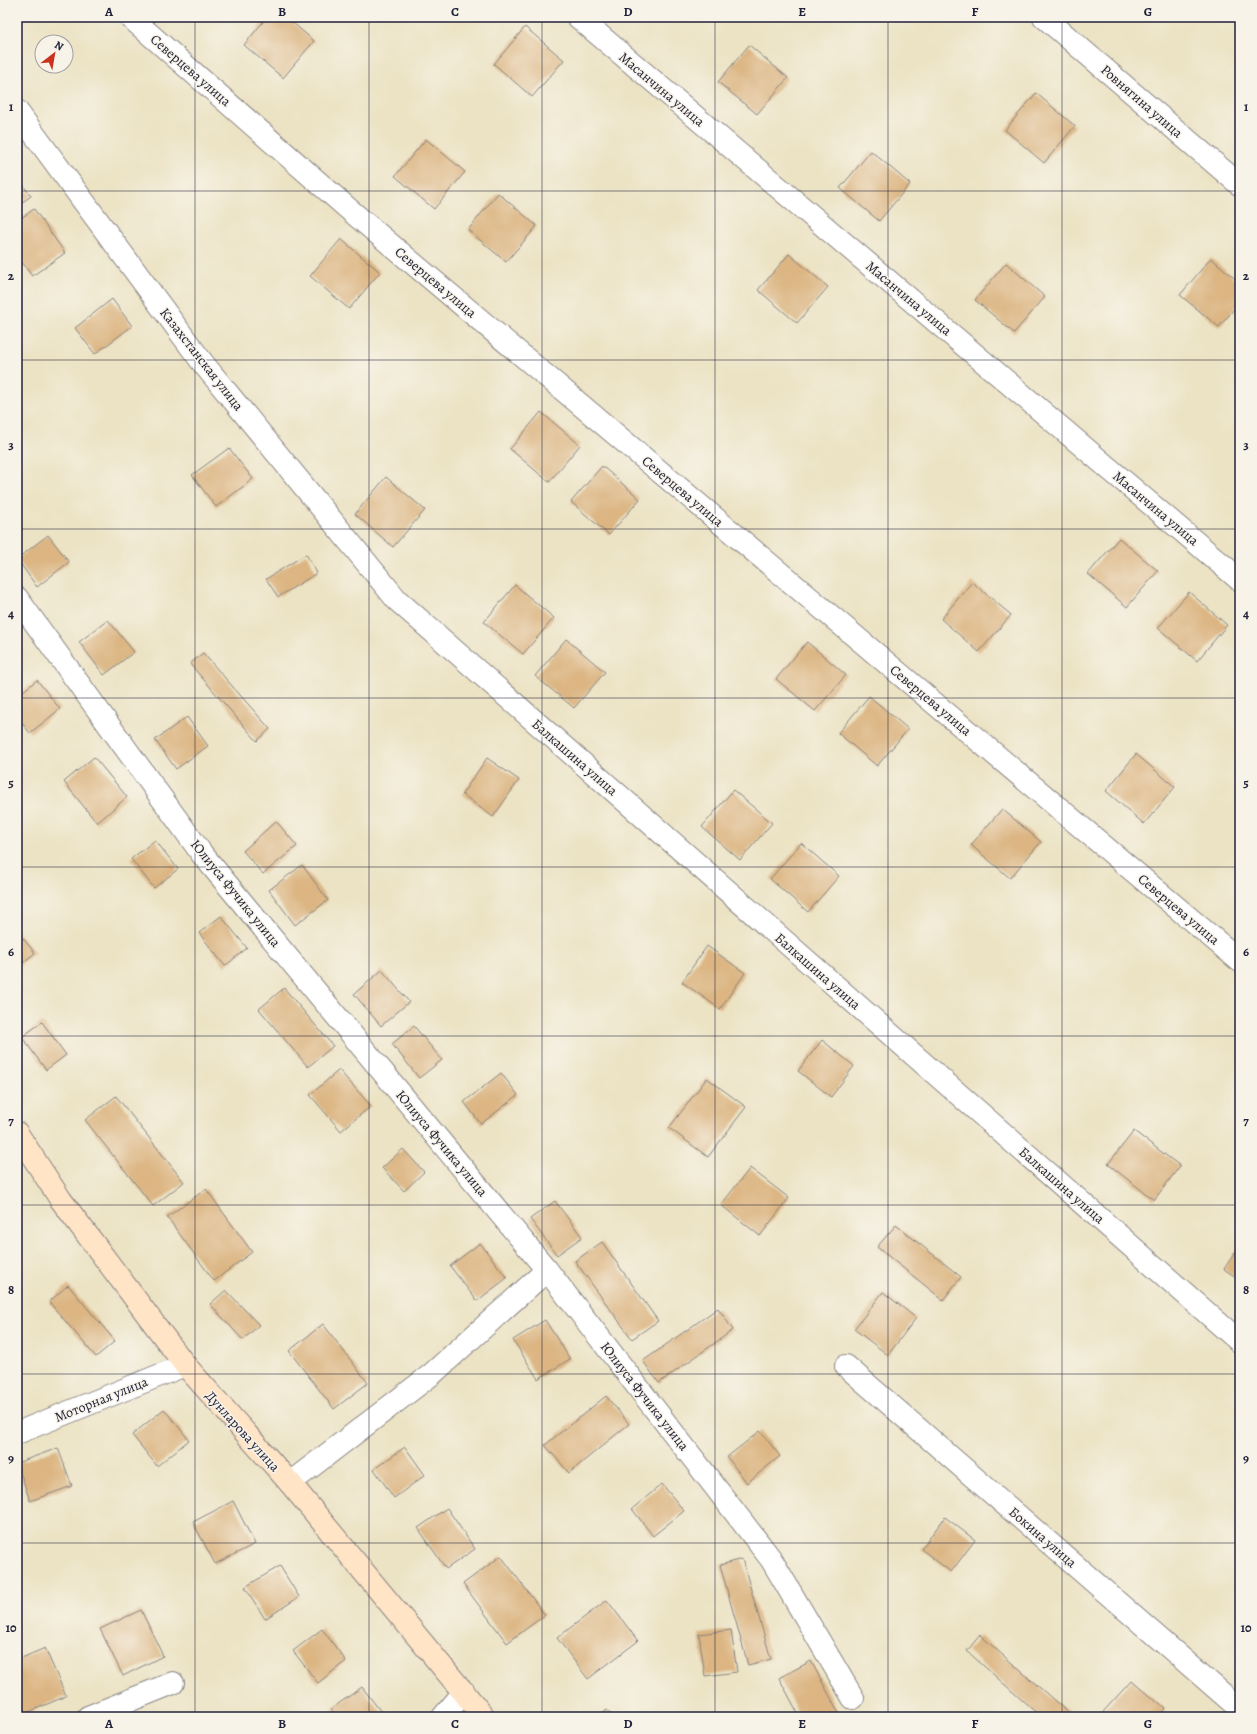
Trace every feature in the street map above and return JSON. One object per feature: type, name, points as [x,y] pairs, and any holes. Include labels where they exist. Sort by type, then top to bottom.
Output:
[{"type":"main road","name":"Дунларова улица","points":[[17,1132],[61,1200],[185,1365],[290,1483],[484,1717]]},
{"type":"street","name":"Северцева улица","points":[[130,17],[364,222],[1240,961]]},
{"type":"street","name":"Масанчина улица","points":[[578,17],[1240,580]]},
{"type":"street","name":"Ровнягина улица","points":[[1044,17],[1240,186]]},
{"type":"street","name":"Казахстанская улица","points":[[17,111],[202,362],[397,600]]},
{"type":"street","name":"Юлиуса Фучика улица","points":[[17,598],[202,854],[548,1270],[771,1559],[853,1698]]},
{"type":"street","name":"Балкашина улица","points":[[397,600],[1240,1342]]},
{"type":"street","points":[[290,1483],[432,1374],[548,1270]]},
{"type":"street","name":"Моторная улица","points":[[17,1433],[185,1365]]},
{"type":"street","name":"Бокина улица","points":[[846,1366],[1240,1709]]},
{"type":"street","points":[[88,1717],[173,1683]]},
{"type":"street","points":[[443,1717],[464,1692]]},
{"type":"building","points":[[267,17],[286,17],[314,41],[283,78],[244,45]]},
{"type":"building","points":[[525,27],[564,60],[532,97],[494,64]]},
{"type":"building","points":[[749,45],[788,78],[757,114],[718,82]]},
{"type":"building","points":[[1036,93],[1075,126],[1044,163],[1005,130]]},
{"type":"building","points":[[426,139],[465,172],[434,209],[395,176]]},
{"type":"building","points":[[871,151],[910,184],[879,221],[840,188]]},
{"type":"building","points":[[20,181],[31,196],[17,206],[17,183]]},
{"type":"building","points":[[498,193],[537,226],[506,262],[468,230]]},
{"type":"building","points":[[34,209],[65,253],[32,276],[17,255],[17,221]]},
{"type":"building","points":[[341,239],[380,272],[349,309],[310,276]]},
{"type":"building","points":[[789,254],[828,287],[797,323],[758,290]]},
{"type":"building","points":[[1211,258],[1240,283],[1240,302],[1219,327],[1180,295]]},
{"type":"building","points":[[1006,263],[1045,297],[1014,333],[975,300]]},
{"type":"building","points":[[112,299],[132,326],[95,354],[75,328]]},
{"type":"building","points":[[541,412],[580,445],[549,482],[510,449]]},
{"type":"building","points":[[229,448],[253,479],[216,507],[192,475]]},
{"type":"building","points":[[602,466],[640,499],[609,535],[571,502]]},
{"type":"building","points":[[386,477],[425,510],[393,547],[355,514]]},
{"type":"building","points":[[48,535],[69,562],[37,587],[17,559]]},
{"type":"building","points":[[1119,538],[1158,571],[1127,607],[1088,574]]},
{"type":"building","points":[[306,554],[317,573],[278,597],[266,579]]},
{"type":"building","points":[[972,582],[1011,615],[979,652],[941,619]]},
{"type":"building","points":[[515,585],[554,618],[523,654],[484,622]]},
{"type":"building","points":[[1189,592],[1227,625],[1197,661],[1158,628]]},
{"type":"building","points":[[108,620],[134,652],[104,675],[79,642]]},
{"type":"building","points":[[566,639],[605,672],[574,708],[535,676]]},
{"type":"building","points":[[807,642],[846,675],[815,711],[776,679]]},
{"type":"building","points":[[203,653],[270,729],[257,741],[190,664]]},
{"type":"building","points":[[37,680],[60,709],[30,733],[17,717],[17,696]]},
{"type":"building","points":[[869,696],[908,729],[877,766],[838,733]]},
{"type":"building","points":[[187,717],[208,746],[176,769],[155,740]]},
{"type":"building","points":[[1136,754],[1175,787],[1144,824],[1106,791]]},
{"type":"building","points":[[94,757],[127,797],[97,823],[64,782]]},
{"type":"building","points":[[487,758],[519,780],[493,817],[462,794]]},
{"type":"building","points":[[733,790],[772,823],[740,860],[702,827]]},
{"type":"building","points":[[1002,809],[1041,842],[1010,878],[971,845]]},
{"type":"building","points":[[276,821],[297,846],[263,874],[243,851]]},
{"type":"building","points":[[155,840],[178,869],[154,888],[131,859]]},
{"type":"building","points":[[801,843],[839,876],[808,912],[770,879]]},
{"type":"building","points":[[302,865],[328,900],[295,925],[269,890]]},
{"type":"building","points":[[221,916],[247,948],[225,966],[199,933]]},
{"type":"building","points":[[17,931],[35,953],[17,967]]},
{"type":"building","points":[[707,946],[745,973],[720,1009],[682,982]]},
{"type":"building","points":[[382,970],[409,1002],[381,1026],[354,994]]},
{"type":"building","points":[[284,988],[333,1046],[308,1067],[259,1009]]},
{"type":"building","points":[[42,1022],[66,1055],[46,1070],[22,1037]]},
{"type":"building","points":[[414,1026],[442,1060],[419,1078],[392,1044]]},
{"type":"building","points":[[822,1040],[854,1066],[831,1097],[798,1071]]},
{"type":"building","points":[[339,1070],[371,1106],[341,1131],[310,1095]]},
{"type":"building","points":[[501,1073],[518,1095],[481,1124],[464,1102]]},
{"type":"building","points":[[707,1078],[746,1107],[708,1157],[669,1128]]},
{"type":"building","points":[[116,1096],[184,1182],[153,1206],[85,1120]]},
{"type":"building","points":[[1134,1131],[1180,1166],[1154,1200],[1108,1164]]},
{"type":"building","points":[[403,1149],[424,1172],[404,1191],[382,1168]]},
{"type":"building","points":[[750,1168],[789,1198],[760,1236],[721,1205]]},
{"type":"building","points":[[206,1189],[252,1252],[214,1281],[167,1217]]},
{"type":"building","points":[[555,1201],[582,1237],[557,1255],[530,1219]]},
{"type":"building","points":[[896,1225],[961,1277],[943,1300],[877,1247]]},
{"type":"building","points":[[602,1242],[658,1321],[632,1339],[575,1261]]},
{"type":"building","points":[[480,1243],[507,1278],[477,1301],[450,1266]]},
{"type":"building","points":[[1240,1245],[1240,1280],[1224,1269]]},
{"type":"building","points":[[68,1285],[115,1341],[96,1357],[49,1302]]},
{"type":"building","points":[[226,1290],[259,1325],[243,1340],[210,1304]]},
{"type":"building","points":[[883,1292],[916,1318],[888,1355],[854,1329]]},
{"type":"building","points":[[718,1308],[733,1330],[659,1383],[643,1361]]},
{"type":"building","points":[[545,1320],[570,1359],[538,1379],[513,1340]]},
{"type":"building","points":[[323,1324],[368,1383],[334,1409],[289,1351]]},
{"type":"building","points":[[606,1396],[629,1424],[569,1473],[545,1445]]},
{"type":"building","points":[[164,1409],[189,1440],[157,1466],[132,1435]]},
{"type":"building","points":[[760,1431],[780,1456],[747,1483],[727,1457]]},
{"type":"building","points":[[405,1447],[425,1475],[394,1498],[374,1469]]},
{"type":"building","points":[[58,1448],[72,1486],[30,1501],[17,1463]]},
{"type":"building","points":[[662,1484],[684,1511],[653,1536],[632,1509]]},
{"type":"building","points":[[233,1501],[255,1544],[215,1564],[193,1522]]},
{"type":"building","points":[[447,1508],[475,1549],[446,1569],[418,1528]]},
{"type":"building","points":[[945,1517],[975,1540],[951,1572],[921,1549]]},
{"type":"building","points":[[501,1556],[545,1615],[507,1643],[463,1584]]},
{"type":"building","points":[[742,1559],[771,1659],[748,1665],[720,1565]]},
{"type":"building","points":[[280,1566],[299,1597],[265,1619],[245,1587]]},
{"type":"building","points":[[607,1600],[638,1641],[588,1679],[557,1638]]},
{"type":"building","points":[[141,1610],[163,1656],[123,1676],[100,1629]]},
{"type":"building","points":[[322,1629],[346,1661],[318,1683],[293,1651]]},
{"type":"building","points":[[731,1630],[737,1672],[705,1676],[699,1634]]},
{"type":"building","points":[[980,1635],[1072,1716],[1041,1717],[967,1651]]},
{"type":"building","points":[[45,1648],[66,1696],[17,1717],[17,1660]]},
{"type":"building","points":[[811,1661],[841,1717],[800,1717],[779,1678]]},
{"type":"building","points":[[1132,1680],[1165,1709],[1158,1717],[1109,1717],[1103,1712]]},
{"type":"building","points":[[362,1687],[385,1717],[337,1717],[331,1709]]},
{"type":"building","points":[[607,1710],[614,1717],[599,1717]]}]
